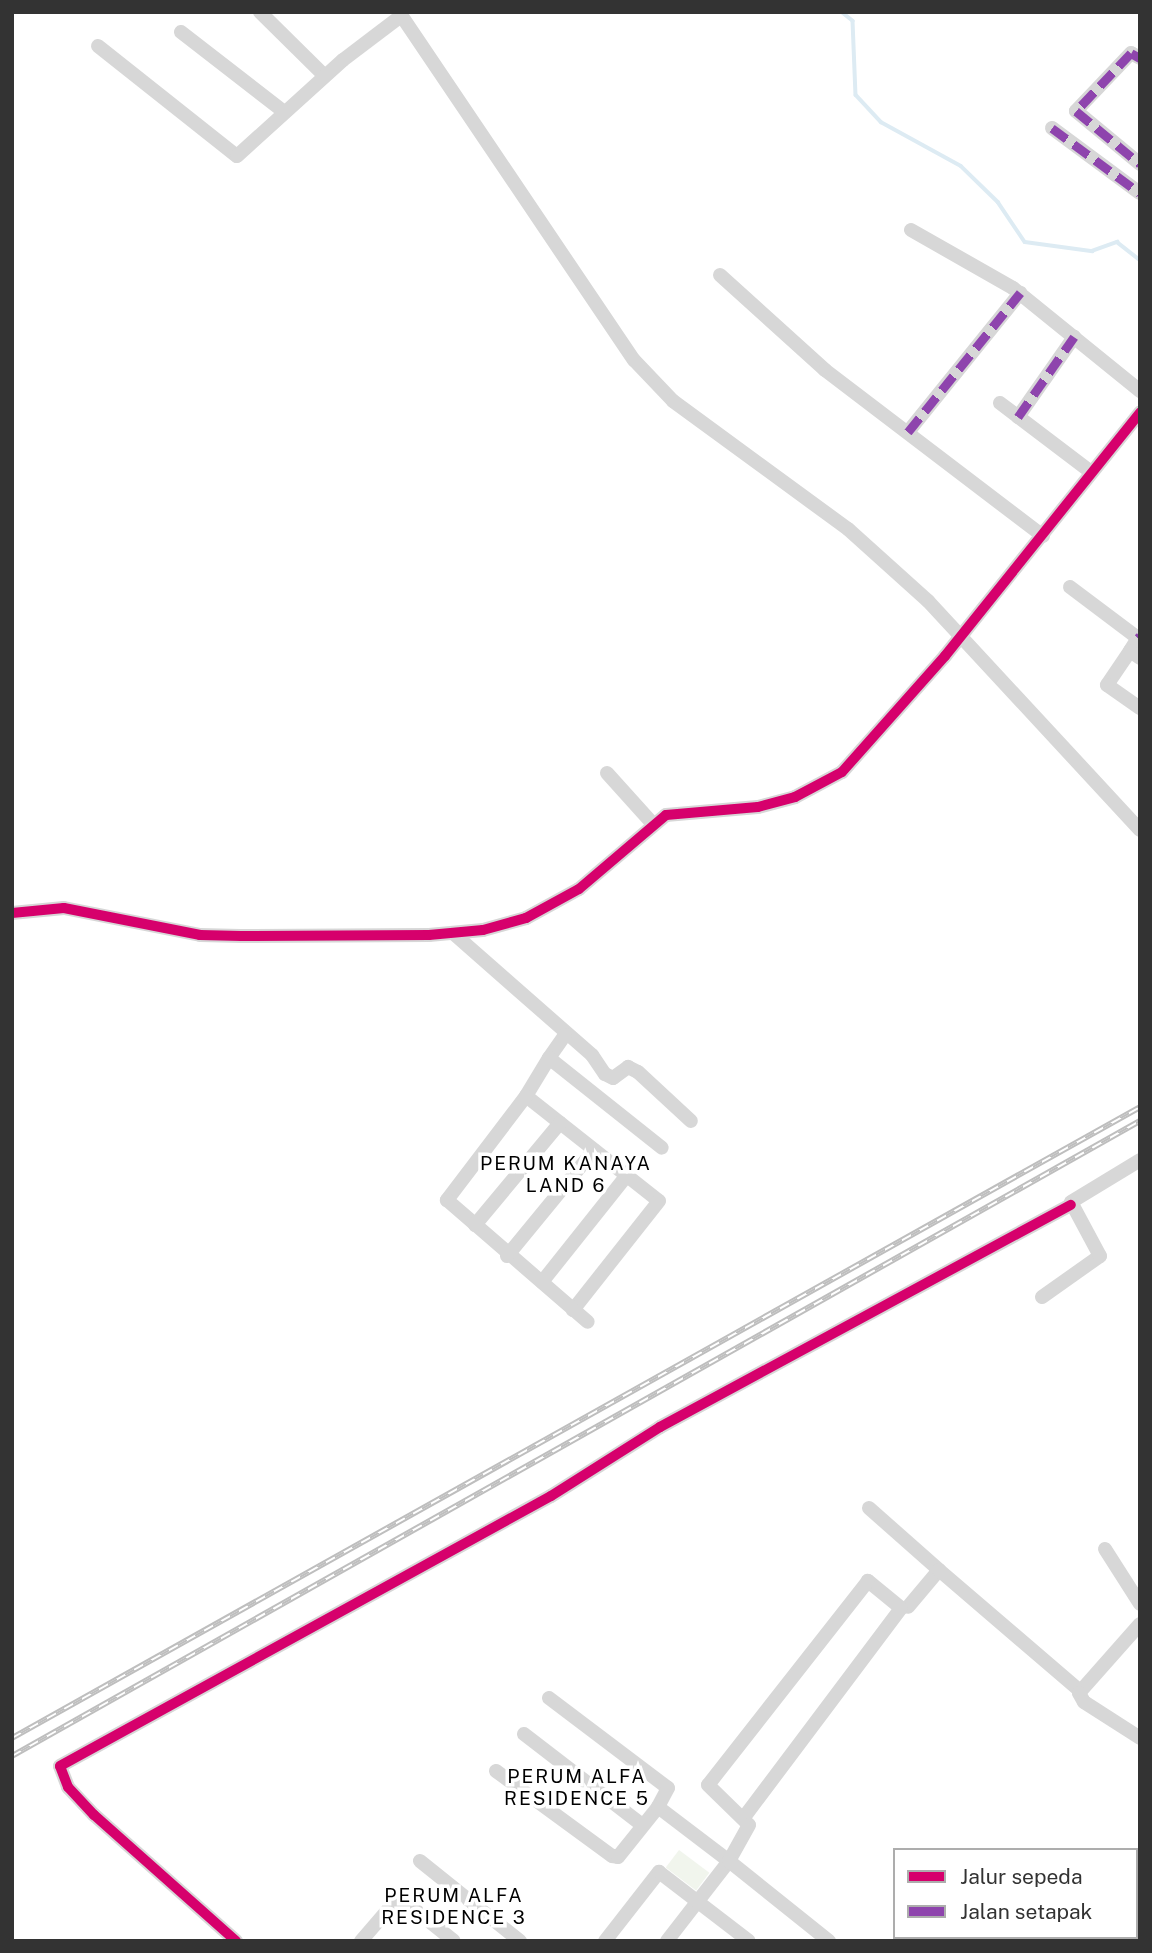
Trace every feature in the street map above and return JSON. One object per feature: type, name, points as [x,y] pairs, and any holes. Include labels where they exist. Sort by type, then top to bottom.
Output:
[{"type":"street","points":[[260,12],[326,76]]},
{"type":"street","points":[[98,46],[233,155],[242,154],[283,111],[400,14],[634,360],[673,401],[848,529],[960,637],[1139,829]]},
{"type":"street","points":[[181,32],[283,111]]},
{"type":"street","points":[[1140,58],[1130,54],[1076,110],[1140,164]]},
{"type":"street","points":[[1052,128],[1140,193]]},
{"type":"street","points":[[911,230],[1020,293],[1140,391]]},
{"type":"street","points":[[720,275],[825,370],[1043,536]]},
{"type":"street","points":[[908,432],[1020,293]]},
{"type":"street","points":[[1018,417],[1074,337]]},
{"type":"street","points":[[1000,403],[1091,472]]},
{"type":"street","points":[[12,913],[64,908],[108,913],[200,935],[453,933],[526,918],[568,895],[653,824],[685,811],[758,807],[822,785],[862,752],[1043,536],[1140,413]]},
{"type":"street","points":[[1070,587],[1139,637],[1135,655],[1107,685],[1140,708]]},
{"type":"street","points":[[607,773],[653,824]]},
{"type":"street","points":[[453,933],[613,1078],[628,1067],[638,1072],[691,1121]]},
{"type":"street","points":[[565,1035],[526,1096],[447,1198],[507,1256],[588,1322]]},
{"type":"street","points":[[549,1058],[662,1149]]},
{"type":"street","points":[[526,1096],[659,1204],[573,1310]]},
{"type":"street","points":[[475,1225],[560,1123]]},
{"type":"street","points":[[507,1256],[594,1150]]},
{"type":"street","points":[[236,1941],[94,1815],[68,1787],[60,1766],[551,1496],[660,1427],[1071,1205],[1140,1160]]},
{"type":"street","points":[[542,1282],[626,1175]]},
{"type":"street","points":[[1042,1297],[1100,1256],[1071,1205]]},
{"type":"street","points":[[869,1508],[1079,1690],[1084,1702],[1140,1738]]},
{"type":"street","points":[[1105,1549],[1140,1604]]},
{"type":"street","points":[[908,1607],[939,1570]]},
{"type":"street","points":[[670,1940],[695,1900],[729,1861],[749,1829],[745,1816],[709,1789],[709,1783],[868,1581],[901,1608],[745,1816]]},
{"type":"street","points":[[1079,1690],[1140,1624]]},
{"type":"street","points":[[496,1771],[612,1856],[618,1857],[658,1807],[668,1788],[549,1698]]},
{"type":"street","points":[[524,1734],[642,1825]]},
{"type":"street","points":[[658,1807],[829,1941]]},
{"type":"street","points":[[421,1861],[520,1941]]},
{"type":"street","points":[[605,1941],[660,1872],[749,1941]]},
{"type":"street","points":[[369,1938],[399,1897],[454,1941]]},
{"type":"shaded area","points":[[679,1850],[709,1873],[696,1890],[666,1868]]},
{"type":"waterway","points":[[842,12],[853,21],[856,95],[881,122],[961,166],[998,202],[1025,242],[1092,251],[1117,242],[1140,260]]},
{"type":"railway","points":[[12,1738],[1140,1107]]},
{"type":"railway","points":[[12,1756],[1140,1121]]},
{"type":"marked path","points":[[1140,58],[1131,53],[1076,111],[1140,164]]},
{"type":"marked path","points":[[1052,128],[1140,193]]},
{"type":"marked path","points":[[908,432],[1020,293]]},
{"type":"marked path","points":[[1018,417],[1074,337]]},
{"type":"cycle path","points":[[12,913],[64,908],[200,935],[241,936],[429,935],[483,930],[526,918],[579,889],[666,815],[758,807],[795,797],[842,772],[945,656],[1140,413]]},
{"type":"cycle path","points":[[236,1941],[94,1815],[68,1787],[60,1766],[551,1496],[660,1427],[1071,1205]]},
{"type":"district","name":"PERUM KANAYA LAND 6","points":[[566,1175]]},
{"type":"district","name":"PERUM ALFA RESIDENCE 5","points":[[577,1788]]},
{"type":"district","name":"PERUM ALFA RESIDENCE 3","points":[[454,1907]]}]
